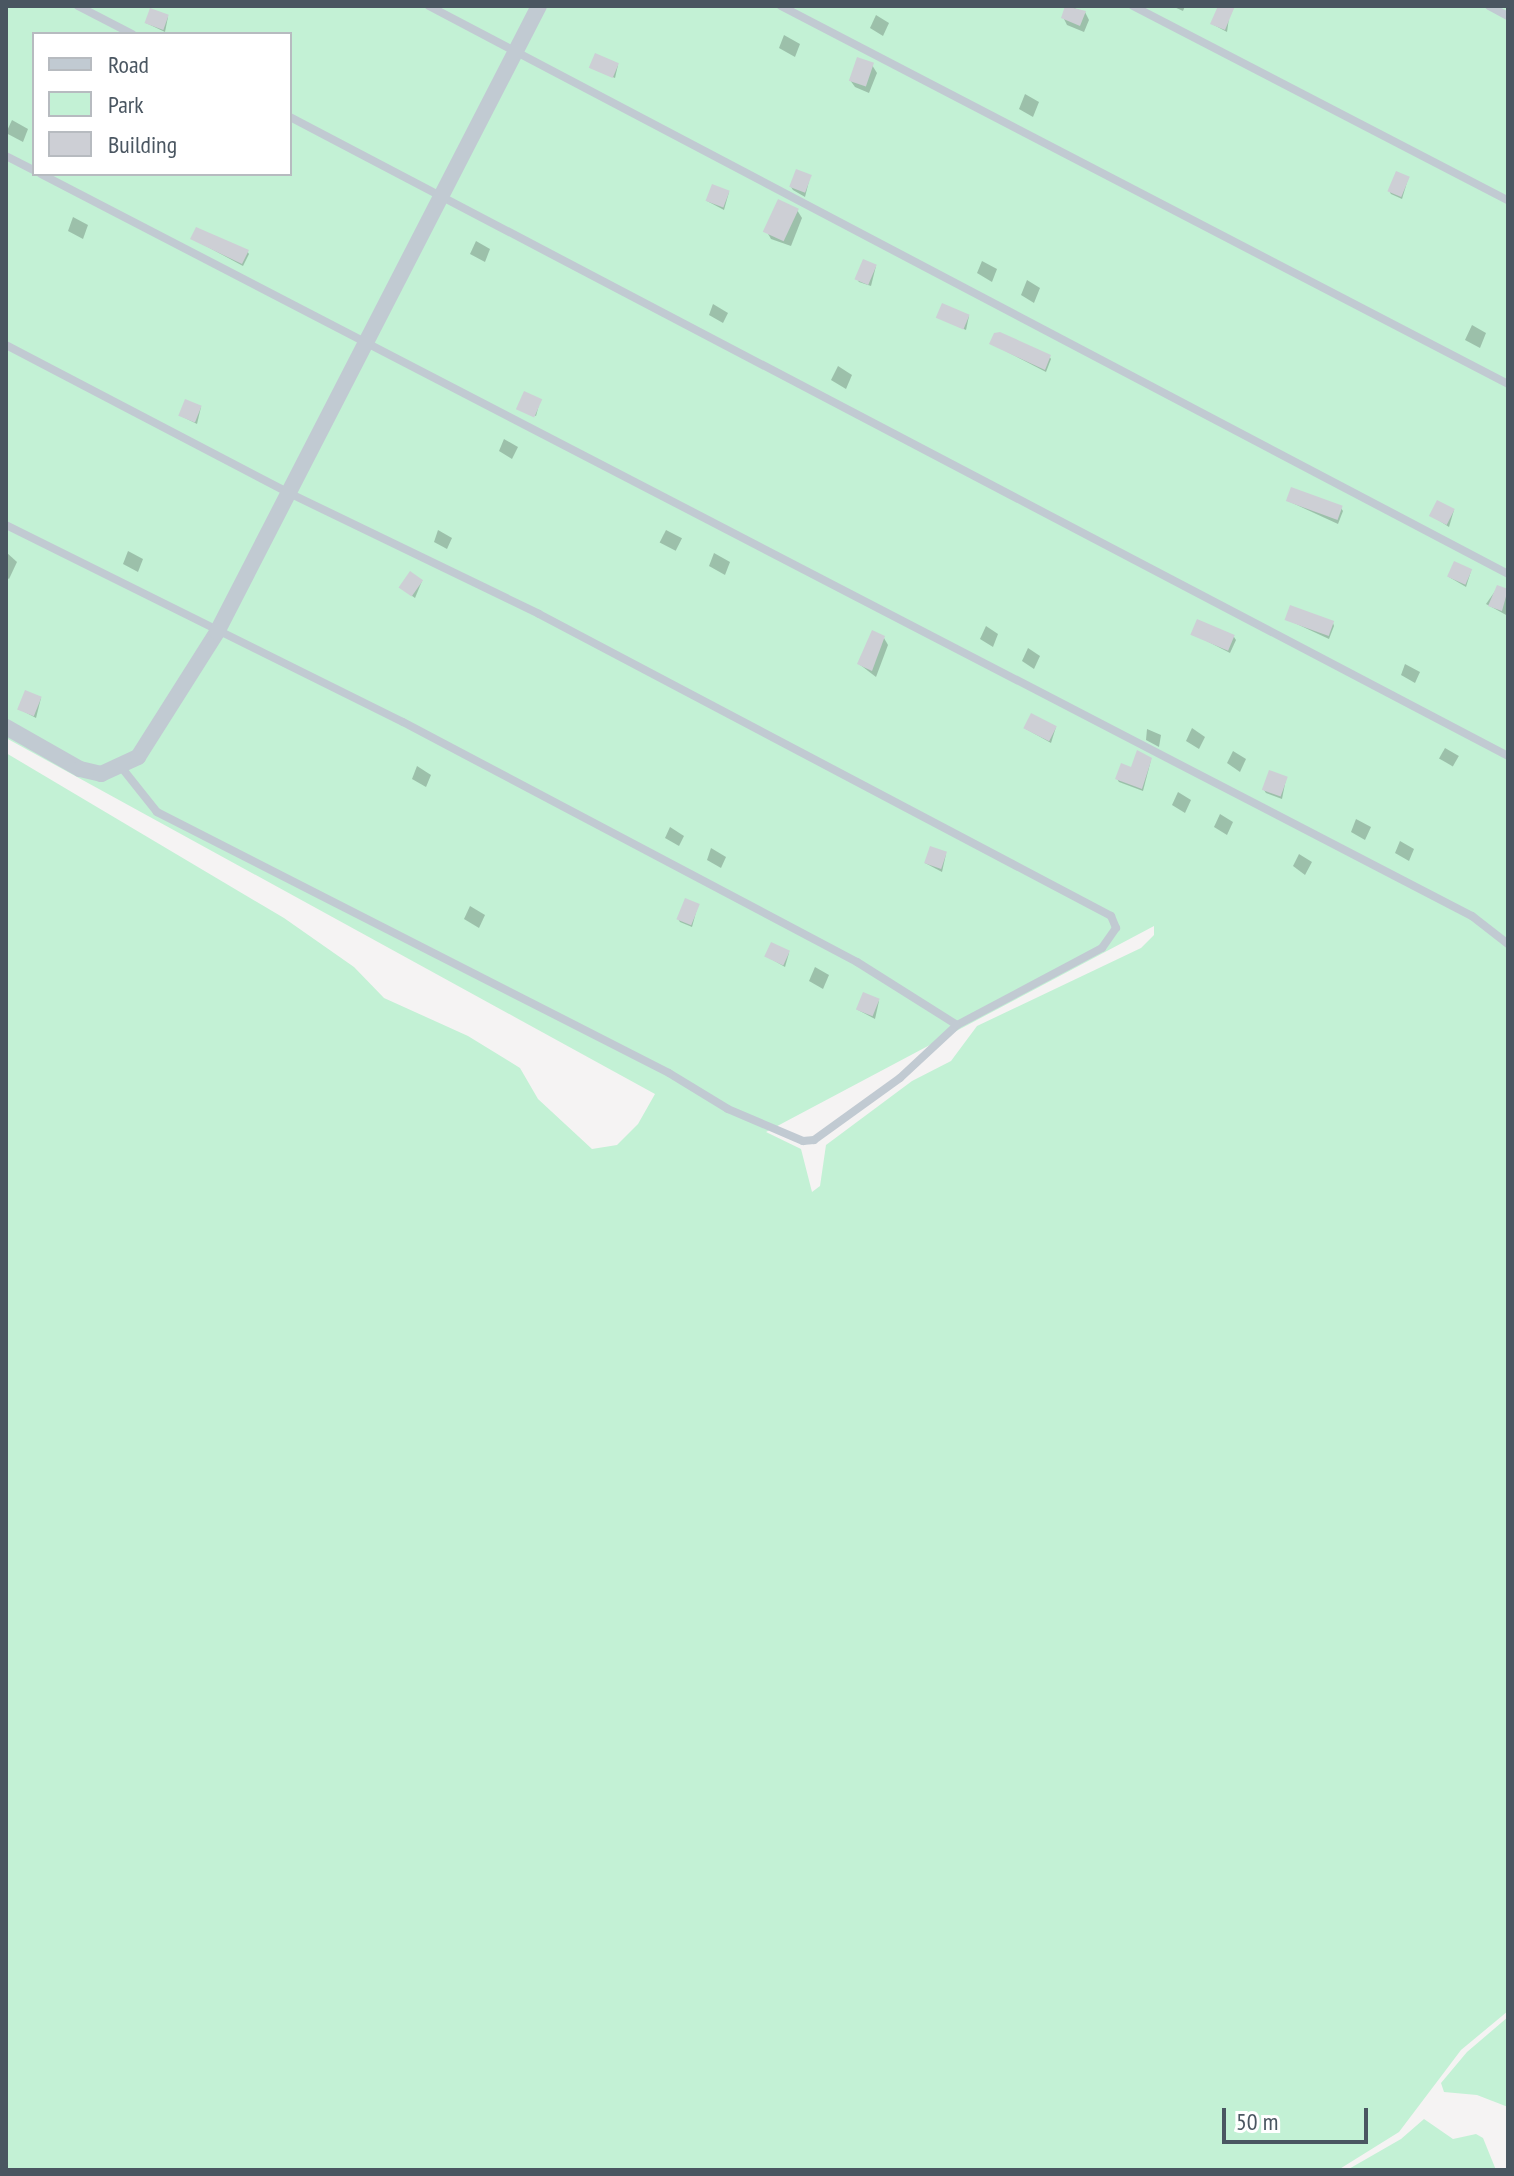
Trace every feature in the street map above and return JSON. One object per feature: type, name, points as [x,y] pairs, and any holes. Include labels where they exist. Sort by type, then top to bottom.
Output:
[{"type":"street","points":[[6,727],[80,769],[101,774],[122,768],[146,747],[220,627],[539,6]]},
{"type":"lane","points":[[78,6],[128,32]]},
{"type":"lane","points":[[429,6],[1508,574]]},
{"type":"lane","points":[[781,6],[1508,384]]},
{"type":"lane","points":[[1133,6],[1508,200]]},
{"type":"lane","points":[[1489,6],[1508,16]]},
{"type":"lane","points":[[292,118],[1508,756]]},
{"type":"lane","points":[[6,156],[32,169]]},
{"type":"lane","points":[[45,176],[1472,916],[1508,944]]},
{"type":"lane","points":[[6,345],[287,492],[539,614],[1111,916],[1116,928],[1102,948],[957,1025],[900,1078],[814,1140],[776,1133],[669,1073],[157,812],[122,768]]},
{"type":"lane","points":[[6,525],[174,612],[220,627],[857,962],[957,1025]]},
{"type":"green space","points":[[6,6],[1508,6],[1508,2011],[1461,2050],[1399,2132],[1338,2170],[6,2170],[6,753],[284,918],[354,967],[384,998],[468,1036],[520,1068],[538,1099],[592,1149],[617,1145],[638,1124],[655,1094],[6,738]],"holes":[[[1154,926],[1154,935],[1141,948],[977,1026],[951,1061],[912,1081],[826,1145],[820,1186],[812,1192],[801,1149],[766,1132]]]},
{"type":"green space","points":[[1508,2017],[1508,2107],[1477,2095],[1444,2092],[1441,2083],[1467,2052]]},
{"type":"green space","points":[[1424,2119],[1453,2139],[1476,2134],[1483,2138],[1496,2170],[1347,2170],[1401,2139]]},
{"type":"building","points":[[1065,6],[1086,11],[1080,26],[1061,18]]},
{"type":"building","points":[[1218,6],[1235,6],[1225,30],[1210,24]]},
{"type":"building","points":[[150,8],[169,15],[163,30],[145,23]]},
{"type":"building","points":[[595,53],[619,63],[613,78],[589,68]]},
{"type":"building","points":[[857,57],[874,63],[866,86],[849,81]]},
{"type":"building","points":[[796,169],[812,175],[805,193],[789,187]]},
{"type":"building","points":[[1396,171],[1410,177],[1401,197],[1387,191]]},
{"type":"building","points":[[712,184],[730,191],[723,208],[706,201]]},
{"type":"building","points":[[778,199],[799,209],[784,241],[763,232]]},
{"type":"building","points":[[196,227],[249,250],[242,264],[190,239]]},
{"type":"building","points":[[863,259],[877,265],[868,285],[854,279]]},
{"type":"building","points":[[942,303],[970,315],[963,329],[936,318]]},
{"type":"building","points":[[1000,332],[1051,355],[1045,370],[989,344],[994,333]]},
{"type":"building","points":[[524,391],[542,399],[534,417],[516,409]]},
{"type":"building","points":[[185,399],[202,406],[195,422],[178,416]]},
{"type":"building","points":[[1291,487],[1343,506],[1338,520],[1286,501]]},
{"type":"building","points":[[1437,500],[1455,509],[1447,525],[1429,516]]},
{"type":"building","points":[[1454,561],[1472,569],[1465,585],[1447,577]]},
{"type":"building","points":[[410,571],[423,580],[412,597],[399,587]]},
{"type":"building","points":[[1497,585],[1508,589],[1502,611],[1488,606]]},
{"type":"building","points":[[1290,605],[1334,621],[1329,636],[1285,620]]},
{"type":"building","points":[[1197,619],[1235,635],[1228,651],[1190,635]]},
{"type":"building","points":[[872,630],[885,636],[872,671],[857,664]]},
{"type":"building","points":[[25,690],[42,697],[34,716],[17,709]]},
{"type":"building","points":[[1031,713],[1057,726],[1049,741],[1023,728]]},
{"type":"building","points":[[1137,750],[1152,758],[1142,789],[1115,779],[1121,763],[1131,767]]},
{"type":"building","points":[[1269,770],[1288,777],[1281,797],[1262,790]]},
{"type":"building","points":[[930,846],[947,852],[941,869],[924,863]]},
{"type":"building","points":[[685,898],[700,904],[691,925],[676,919]]},
{"type":"building","points":[[771,942],[790,951],[783,965],[764,957]]},
{"type":"building","points":[[863,992],[880,999],[873,1016],[856,1010]]}]
